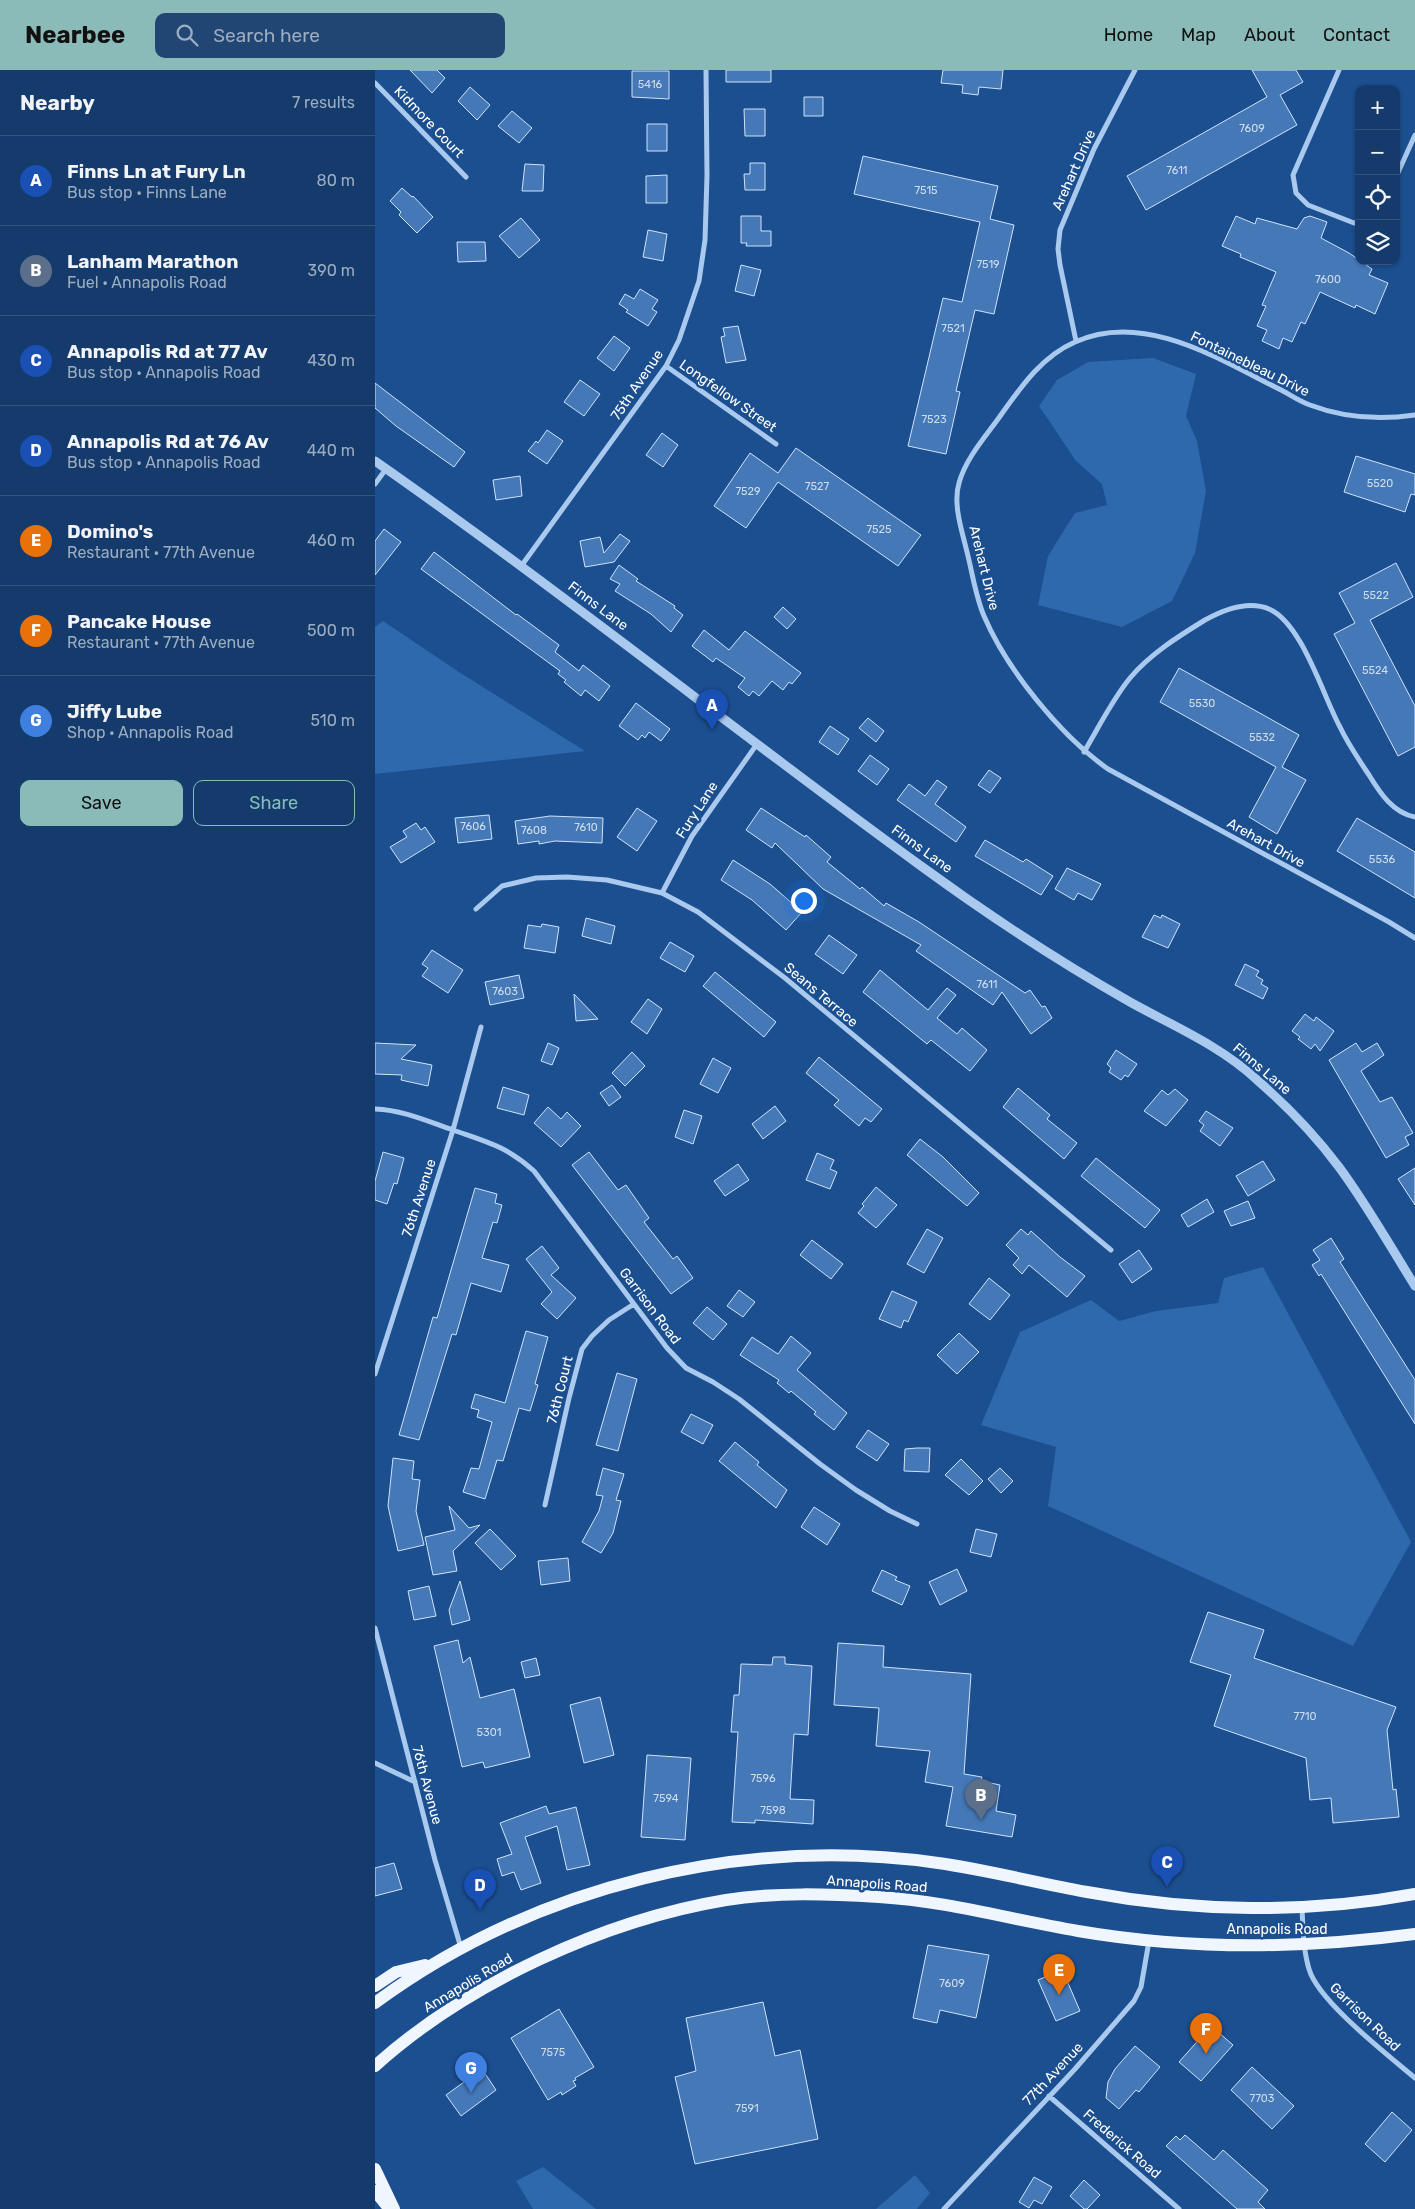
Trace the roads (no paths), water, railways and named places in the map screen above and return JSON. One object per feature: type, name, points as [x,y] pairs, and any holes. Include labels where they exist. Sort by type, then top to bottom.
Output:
[{"type":"main road","name":"Annapolis Road","points":[[375,2003],[413,1975],[461,1948],[544,1912],[627,1883],[688,1868],[737,1860],[842,1856],[936,1863],[1087,1892],[1155,1902],[1252,1908],[1340,1906],[1415,1894]]},
{"type":"main road","name":"Annapolis Road","points":[[375,2066],[444,2013],[507,1976],[570,1946],[683,1908],[729,1900],[777,1896],[880,1897],[940,1904],[1077,1931],[1232,1945],[1333,1944],[1415,1934]]},
{"type":"main road","points":[[375,1986],[395,1972],[435,1963]]},
{"type":"main road","points":[[375,2076],[387,2055]]},
{"type":"main road","points":[[375,2169],[394,2209]]},
{"type":"main road","points":[[375,2191],[390,2209]]},
{"type":"street","name":"75th Avenue","points":[[522,565],[667,366],[679,340],[699,281],[705,240],[706,70]]},
{"type":"street","name":"Arehart Drive","points":[[1135,70],[1094,149],[1060,230],[1057,249],[1076,341],[1063,348],[1039,367],[1021,387],[972,456],[959,482],[957,496],[964,539],[979,602],[989,628],[1030,692],[1061,729],[1085,752],[1109,769],[1415,938]]},
{"type":"street","points":[[1339,70],[1293,175],[1297,193],[1308,205],[1355,223]]},
{"type":"street","name":"Kidmore Court","points":[[375,83],[466,177]]},
{"type":"street","points":[[1397,175],[1415,135]]},
{"type":"street","name":"Fontainebleau Drive","points":[[1076,341],[1091,336],[1128,333],[1142,333],[1165,338],[1222,362],[1309,405],[1331,411],[1374,417],[1415,415]]},
{"type":"street","name":"Longfellow Street","points":[[667,366],[776,444]]},
{"type":"street","name":"Finns Lane","points":[[375,461],[522,565],[757,744],[968,900],[1061,962],[1131,1003],[1202,1040],[1254,1076],[1307,1128],[1339,1166],[1415,1286]]},
{"type":"street","points":[[375,484],[386,469]]},
{"type":"street","points":[[1085,752],[1131,678],[1157,652],[1216,614],[1245,605],[1259,606],[1278,614],[1298,637],[1339,726],[1378,789],[1395,808],[1415,817]]},
{"type":"street","name":"Fury Lane","points":[[662,893],[679,858],[697,828],[757,744]]},
{"type":"street","name":"Seans Terrace","points":[[476,909],[502,886],[536,878],[567,877],[607,880],[662,893],[698,912],[785,978],[1111,1250]]},
{"type":"street","name":"76th Avenue","points":[[375,1374],[377,1360],[453,1130],[481,1027]]},
{"type":"street","name":"Garrison Road","points":[[375,1109],[404,1113],[492,1142],[516,1155],[535,1171],[667,1348],[687,1368],[739,1399],[856,1490],[890,1511],[917,1524]]},
{"type":"street","name":"76th Court","points":[[545,1504],[582,1349],[591,1336],[609,1320],[634,1304]]},
{"type":"street","name":"76th Avenue","points":[[375,1628],[435,1860],[461,1948]]},
{"type":"street","points":[[375,1762],[415,1782]]},
{"type":"street","name":"Garrison Road","points":[[1302,1907],[1304,1945],[1309,1969],[1317,1987],[1375,2044],[1415,2078]]},
{"type":"street","name":"77th Avenue","points":[[944,2209],[1134,2001],[1141,1986],[1150,1939]]},
{"type":"street","name":"Frederick Road","points":[[1049,2096],[1179,2209]]},
{"type":"place","name":"Finns Ln at Fury Ln","points":[[712,730]]},
{"type":"place","name":"Lanham Marathon","points":[[981,1820]]},
{"type":"place","name":"Annapolis Rd at 77 Av","points":[[1167,1887]]},
{"type":"place","name":"Annapolis Rd at 76 Av","points":[[480,1910]]},
{"type":"place","name":"Domino's","points":[[1059,1995]]},
{"type":"place","name":"Pancake House","points":[[1206,2054]]},
{"type":"place","name":"Jiffy Lube","points":[[471,2093]]}]
